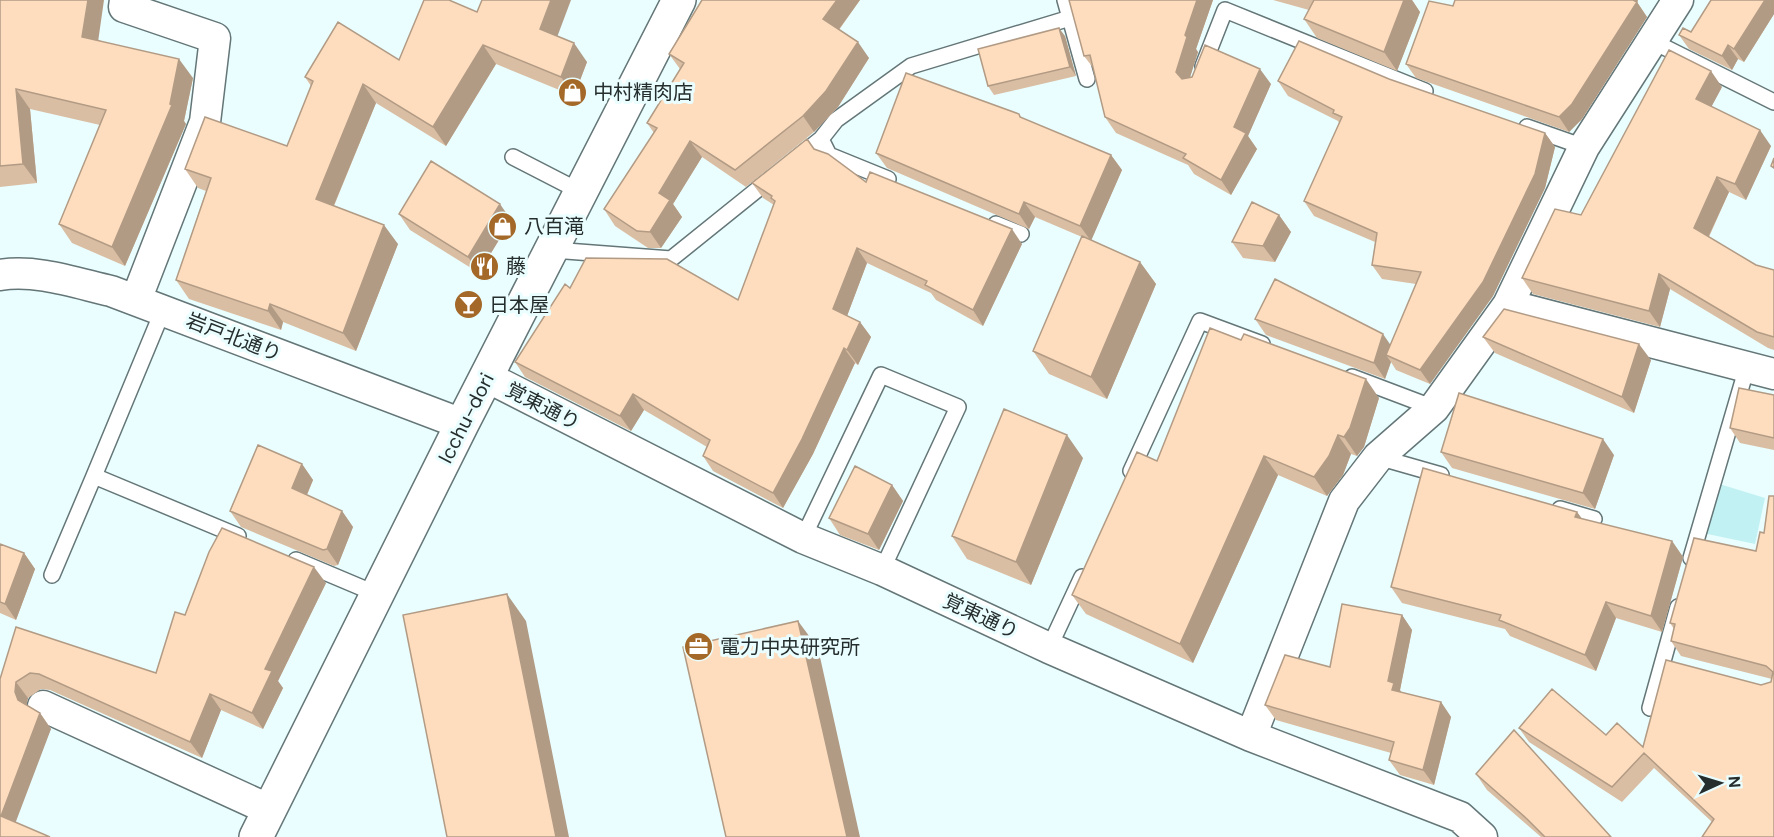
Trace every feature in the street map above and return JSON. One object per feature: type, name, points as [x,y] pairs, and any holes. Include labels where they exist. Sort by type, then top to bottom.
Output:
[{"type":"street","points":[[125,0],[124,7],[215,38],[205,122],[149,305]]},
{"type":"street","name":"Icchu-dori","points":[[263,824],[379,595],[462,424],[583,193],[679,0]]},
{"type":"street","points":[[1251,736],[1344,501],[1378,458],[1434,408],[1508,305],[1584,147],[1678,0]]},
{"type":"street","name":"岩戸北通り","points":[[0,275],[14,273],[60,279],[149,305],[462,424]]},
{"type":"street","points":[[1508,305],[1760,370]]},
{"type":"street","name":"覚東通り","points":[[487,377],[803,538],[882,570],[1049,648],[1251,736],[1460,817],[1482,837]]},
{"type":"street","points":[[43,706],[263,824]]},
{"type":"lane","points":[[1065,0],[1087,79]]},
{"type":"lane","points":[[1196,85],[1225,10],[1403,84],[1437,95]]},
{"type":"lane","points":[[553,250],[671,259],[821,139],[836,120],[911,66],[1070,18]]},
{"type":"lane","points":[[1652,40],[1774,102]]},
{"type":"lane","points":[[1403,84],[1411,63]]},
{"type":"lane","points":[[1516,123],[1584,147]]},
{"type":"lane","points":[[821,139],[829,155],[904,186]]},
{"type":"lane","points":[[513,157],[583,193]]},
{"type":"lane","points":[[978,217],[1021,234]]},
{"type":"lane","points":[[52,575],[94,476],[149,305]]},
{"type":"lane","points":[[1124,484],[1200,321],[1278,350]]},
{"type":"lane","points":[[1687,575],[1760,370]]},
{"type":"lane","points":[[1333,371],[1434,408]]},
{"type":"lane","points":[[803,538],[881,375],[958,407],[882,570]]},
{"type":"lane","points":[[1378,458],[1457,480]]},
{"type":"lane","points":[[94,476],[247,540]]},
{"type":"lane","points":[[1548,506],[1594,519]]},
{"type":"lane","points":[[280,554],[379,595]]},
{"type":"lane","points":[[1049,648],[1089,561]]},
{"type":"lane","points":[[1650,708],[1669,663],[1681,597]]},
{"type":"shaded area","points":[[1713,482],[1765,498],[1755,544],[1698,532]]},
{"type":"building","points":[[0,0],[88,0],[82,37],[179,59],[170,104],[172,105],[112,247],[59,224],[106,110],[16,89],[23,164],[0,166]]},
{"type":"building","points":[[424,0],[449,0],[477,12],[482,0],[551,0],[540,29],[574,43],[561,77],[483,45],[433,127],[363,84],[316,199],[384,225],[343,333],[270,304],[268,311],[176,280],[211,178],[185,169],[205,117],[287,146],[313,81],[305,77],[338,22],[399,60]]},
{"type":"building","points":[[702,0],[837,0],[823,19],[858,42],[826,91],[803,116],[735,170],[690,141],[659,193],[670,200],[650,232],[637,231],[604,209],[657,128],[647,123],[684,63],[669,54]]},
{"type":"building","points":[[1069,0],[1197,0],[1176,72],[1182,79],[1192,77],[1205,45],[1260,69],[1234,127],[1246,133],[1221,180],[1183,158],[1186,154],[1105,117],[1090,55],[1084,56]]},
{"type":"building","points":[[1314,0],[1404,0],[1384,52],[1304,19]]},
{"type":"building","points":[[1455,0],[1633,0],[1637,2],[1572,104],[1559,117],[1406,64],[1429,1],[1453,6]]},
{"type":"building","points":[[1711,0],[1765,0],[1734,49],[1728,45],[1722,56],[1679,35],[1683,28],[1691,32]]},
{"type":"building","points":[[1059,28],[1070,67],[988,86],[978,49]]},
{"type":"building","points":[[1299,41],[1389,79],[1545,133],[1535,174],[1483,282],[1420,370],[1386,355],[1421,272],[1372,265],[1377,233],[1304,201],[1342,117],[1333,113],[1334,110],[1278,81]]},
{"type":"building","points":[[1669,50],[1711,71],[1696,99],[1760,130],[1735,184],[1717,177],[1694,228],[1756,265],[1774,270],[1774,337],[1757,332],[1659,274],[1649,311],[1522,278],[1555,209],[1581,215]]},
{"type":"building","points":[[906,73],[1019,114],[1020,117],[1111,155],[1080,226],[1024,202],[1019,214],[876,153]]},
{"type":"building","points":[[807,139],[814,149],[828,154],[866,182],[870,172],[1012,229],[973,310],[925,285],[927,281],[857,248],[833,309],[860,322],[847,350],[844,348],[802,439],[773,493],[703,456],[710,440],[633,394],[620,416],[515,362],[565,284],[570,288],[586,258],[667,259],[738,300],[775,201],[771,198],[772,196],[752,183]]},
{"type":"building","points":[[431,161],[500,204],[468,257],[399,214]]},
{"type":"building","points":[[1252,202],[1279,215],[1263,246],[1232,242]]},
{"type":"building","points":[[1082,236],[1140,262],[1091,377],[1033,351]]},
{"type":"building","points":[[1275,279],[1383,334],[1374,363],[1255,319]]},
{"type":"building","points":[[1504,309],[1639,344],[1622,397],[1483,337]]},
{"type":"building","points":[[1210,328],[1241,340],[1244,334],[1366,379],[1350,428],[1344,437],[1338,435],[1329,456],[1314,477],[1264,456],[1180,644],[1072,595],[1137,452],[1157,461]]},
{"type":"building","points":[[1739,388],[1774,395],[1774,438],[1730,428]]},
{"type":"building","points":[[1459,393],[1603,439],[1583,493],[1441,452]]},
{"type":"building","points":[[1004,409],[1067,435],[1016,562],[952,536]]},
{"type":"building","points":[[258,445],[302,464],[292,488],[342,511],[327,549],[323,550],[230,511]]},
{"type":"building","points":[[855,466],[892,485],[868,534],[829,518]]},
{"type":"building","points":[[1423,468],[1577,512],[1575,517],[1672,541],[1651,616],[1606,602],[1585,655],[1499,620],[1501,615],[1391,587]]},
{"type":"building","points":[[1769,496],[1774,496],[1774,837],[1702,837],[1714,819],[1644,753],[1612,787],[1519,728],[1552,689],[1606,735],[1617,723],[1643,747],[1666,660],[1761,685],[1771,682],[1773,672],[1766,666],[1671,641],[1675,624],[1670,623],[1694,538],[1756,551],[1760,532],[1764,533]]},
{"type":"building","points":[[222,528],[314,567],[265,669],[272,671],[252,713],[210,694],[190,742],[39,674],[30,673],[16,682],[15,692],[18,700],[40,713],[1,816],[50,837],[0,837],[0,679],[16,627],[156,673],[175,612],[185,615],[209,552]]},
{"type":"building","points":[[0,544],[24,553],[5,604],[0,602]]},
{"type":"building","points":[[507,594],[556,837],[447,837],[403,615]]},
{"type":"building","points":[[1342,604],[1402,615],[1388,681],[1394,683],[1392,690],[1441,702],[1423,770],[1389,760],[1394,742],[1265,705],[1285,655],[1330,667]]},
{"type":"building","points":[[798,621],[847,837],[726,837],[683,647]]},
{"type":"building","points":[[1514,730],[1611,837],[1545,837],[1476,774]]},
{"type":"place","name":"中村精肉店","points":[[572,92]]},
{"type":"place","name":"八百滝","points":[[503,226]]},
{"type":"place","name":"藤","points":[[485,266]]},
{"type":"place","name":"日本屋","points":[[468,305]]},
{"type":"place","name":"電力中央研究所","points":[[699,647]]}]
